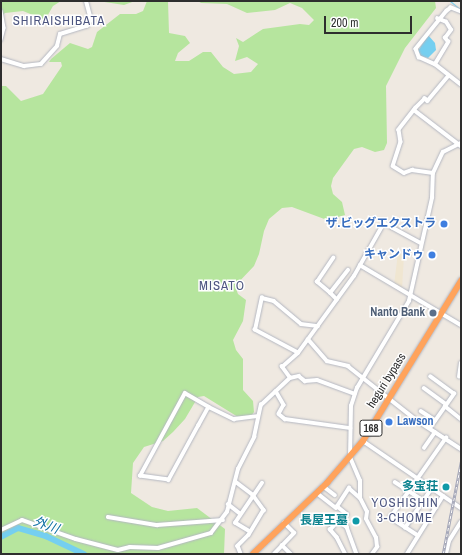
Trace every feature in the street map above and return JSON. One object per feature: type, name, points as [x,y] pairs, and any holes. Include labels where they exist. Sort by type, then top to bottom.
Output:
[{"type":"highway","name":"heguri bypass","points":[[253,554],[324,486],[350,458],[363,441],[443,312],[461,280]]},
{"type":"street","points":[[1,59],[24,66],[41,64],[57,46],[60,34],[87,26],[91,20],[86,1]]},
{"type":"street","points":[[461,12],[451,8],[438,20],[416,49],[419,57],[434,64],[461,84]]},
{"type":"street","points":[[1,11],[4,28],[1,40]]},
{"type":"street","points":[[434,64],[448,42],[445,38],[451,30],[446,22],[438,20]]},
{"type":"street","points":[[433,173],[412,170],[404,173],[393,166],[401,142],[399,130],[425,98],[428,101],[449,76]]},
{"type":"street","points":[[360,498],[360,481],[350,458],[351,406],[355,394],[364,377],[411,295],[421,243],[432,198],[433,173],[443,152],[460,144],[414,110]]},
{"type":"street","points":[[290,378],[282,367],[298,353],[337,300],[360,265],[384,223],[421,243]]},
{"type":"street","points":[[334,258],[317,282],[337,300]]},
{"type":"street","points":[[360,265],[443,312],[461,324]]},
{"type":"street","points":[[330,293],[348,270]]},
{"type":"street","points":[[298,353],[255,330],[262,298],[274,301],[301,324],[318,326]]},
{"type":"street","points":[[308,339],[327,361],[346,364],[364,377],[389,399],[461,449]]},
{"type":"street","points":[[459,377],[461,363]]},
{"type":"street","points":[[1,530],[22,520],[76,539],[118,550],[130,547],[158,548],[205,536],[223,520],[236,482],[238,469],[254,437],[257,416],[261,405],[290,378],[299,376],[305,381],[317,380],[355,394]]},
{"type":"street","points":[[430,428],[454,394],[431,377]]},
{"type":"street","points":[[424,388],[461,419]]},
{"type":"street","points":[[276,391],[284,405],[279,414],[285,419],[350,428]]},
{"type":"street","points":[[209,407],[169,480],[140,476],[184,394],[234,419],[257,416]]},
{"type":"street","points":[[421,411],[435,420]]},
{"type":"street","points":[[424,448],[435,432]]},
{"type":"street","points":[[418,536],[390,518],[446,438]]},
{"type":"street","points":[[363,441],[461,508]]},
{"type":"street","points":[[236,482],[254,495],[264,510],[250,532],[238,546],[241,554]]},
{"type":"street","points":[[394,482],[435,508]]},
{"type":"street","points":[[250,532],[235,523],[262,483]]},
{"type":"street","points":[[324,486],[335,495]]},
{"type":"street","points":[[337,506],[349,488],[360,498],[367,512],[368,524],[376,538],[377,547],[372,554]]},
{"type":"street","points":[[405,528],[432,488]]},
{"type":"street","points":[[317,492],[334,508],[337,506],[347,514]]},
{"type":"street","points":[[407,554],[443,496]]},
{"type":"street","points":[[228,504],[241,514]]},
{"type":"street","points":[[108,517],[157,525],[223,520]]},
{"type":"street","points":[[345,554],[338,538],[330,530],[338,521],[347,526],[357,554]]},
{"type":"street","points":[[446,554],[449,541],[461,522]]},
{"type":"street","points":[[274,554],[294,533],[284,523]]},
{"type":"street","points":[[282,545],[290,554]]},
{"type":"shaded area","points":[[398,253],[404,255],[402,289],[394,285]]},
{"type":"green space","points":[[1,1],[61,1],[53,6],[45,20],[23,11],[5,13],[1,17]]},
{"type":"green space","points":[[98,1],[135,1],[124,5]]},
{"type":"green space","points":[[147,1],[168,1],[169,33],[185,36],[190,43],[178,53],[175,61],[189,61],[203,52],[211,52],[223,67],[234,74],[251,72],[258,64],[247,57],[235,61],[239,46],[236,38],[243,42],[263,29],[300,24],[309,25],[314,20],[302,8],[290,3],[275,10],[247,13],[227,4],[201,3],[198,1],[435,1],[436,8],[405,48],[386,86],[387,143],[384,150],[375,152],[362,147],[354,149],[333,178],[331,186],[333,194],[342,202],[345,215],[327,220],[292,207],[282,208],[269,219],[254,266],[235,286],[238,294],[246,300],[243,321],[233,340],[236,350],[243,359],[243,390],[253,401],[254,412],[249,419],[238,417],[204,396],[198,397],[185,419],[173,432],[163,441],[144,447],[133,463],[131,493],[152,507],[168,511],[197,508],[225,529],[224,554],[1,554],[1,86],[6,86],[21,101],[43,94],[62,66],[61,62],[49,62],[51,59],[70,43],[88,49],[92,47],[97,32],[120,14],[136,14],[143,11]]},
{"type":"water","points":[[428,35],[435,43],[436,50],[428,58],[421,56],[418,51]]},
{"type":"waterway","points":[[450,1],[461,10]]},
{"type":"waterway","name":"外川","points":[[1,537],[18,528],[46,536],[84,554]]},
{"type":"railway","points":[[443,554],[461,462]]},
{"type":"place","name":"ザ.ビッグエクストラ","points":[[444,224]]},
{"type":"place","name":"キャンドゥ","points":[[432,255]]},
{"type":"place","name":"Nanto Bank","points":[[433,313]]},
{"type":"place","name":"Lawson","points":[[389,422]]},
{"type":"place","name":"多宝荘","points":[[446,487]]},
{"type":"place","name":"長屋王墓","points":[[356,521]]},
{"type":"district","name":"SHIRAISHIBATA","points":[[59,21]]},
{"type":"district","name":"MISATO","points":[[222,286]]},
{"type":"district","name":"YOSHISHIN 3-CHOME","points":[[405,512]]}]
